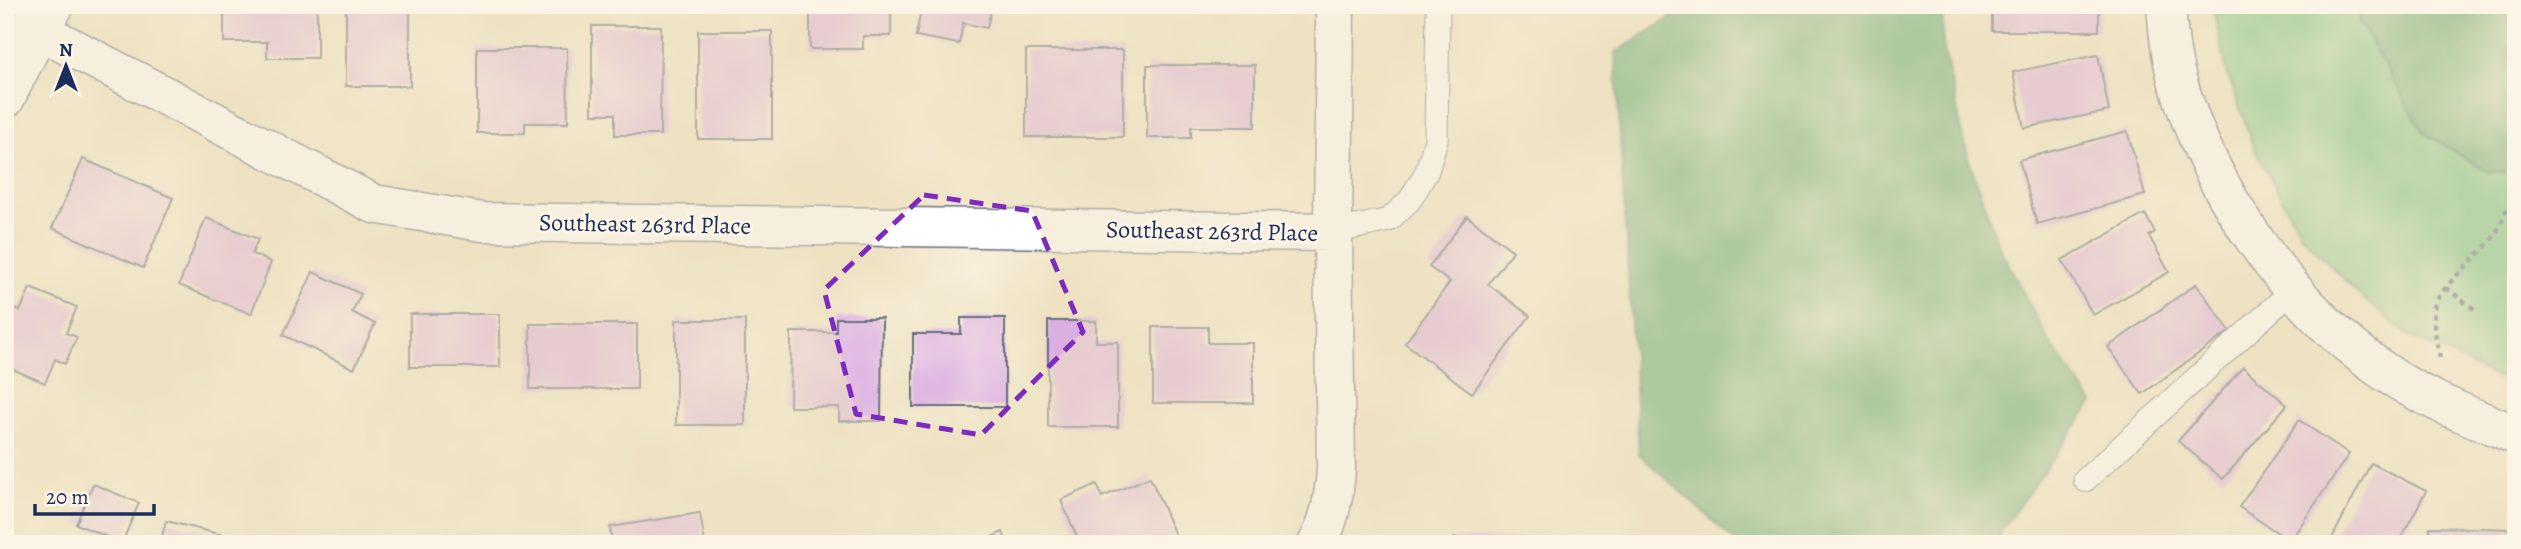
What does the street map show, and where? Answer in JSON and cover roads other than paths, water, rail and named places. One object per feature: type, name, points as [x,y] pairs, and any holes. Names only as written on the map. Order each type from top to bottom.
[{"type":"street","points":[[1317,544],[1334,498],[1336,470],[1333,232],[1335,5]]},
{"type":"street","points":[[2166,5],[2168,38],[2177,78],[2207,156],[2233,204],[2293,290],[2341,338],[2383,371],[2429,398],[2516,435]]},
{"type":"street","name":"Southeast 263rd Place","points":[[5,13],[47,18],[374,204],[482,222],[1333,232]]},
{"type":"street","points":[[5,99],[47,18]]},
{"type":"lane","points":[[1333,232],[1389,220],[1410,201],[1426,171],[1436,140],[1438,5]]},
{"type":"lane","points":[[2085,480],[2293,290]]}]
